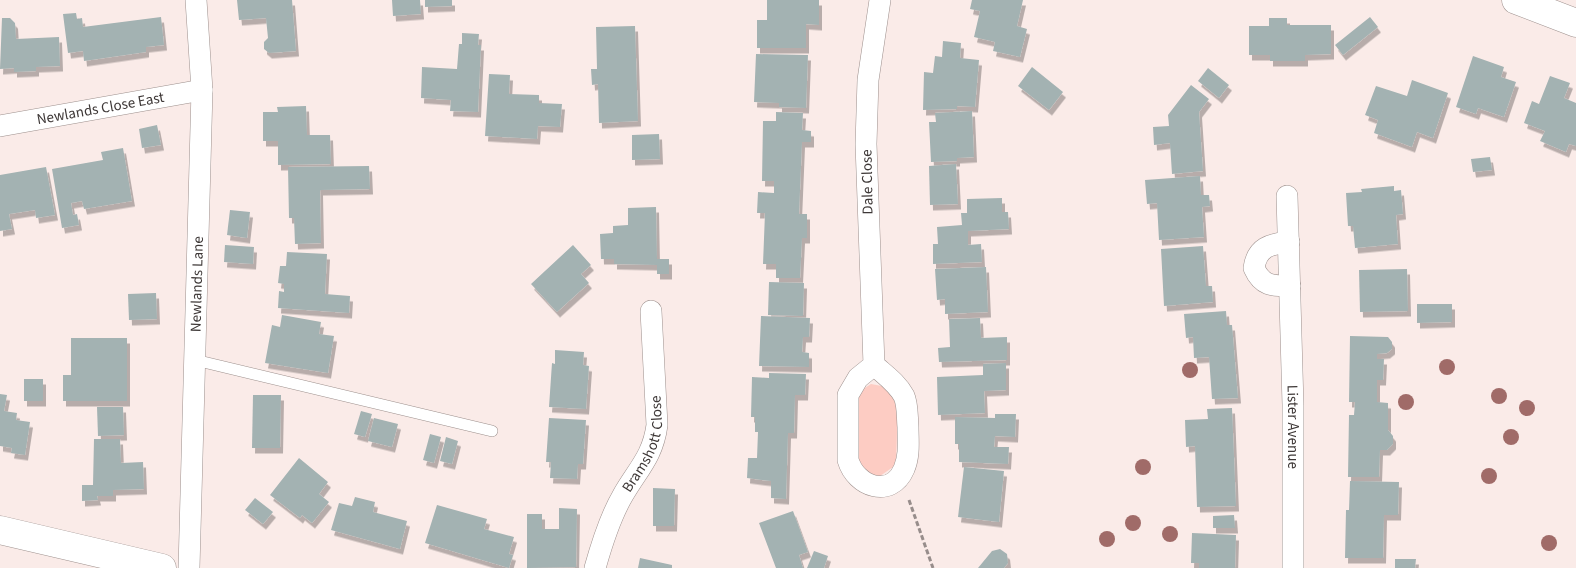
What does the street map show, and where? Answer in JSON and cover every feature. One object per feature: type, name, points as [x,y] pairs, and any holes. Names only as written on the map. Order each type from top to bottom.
[{"type":"main road","points":[[1516,0],[1576,23]]},
{"type":"main road","points":[[0,530],[162,568]]},
{"type":"street","name":"Newlands Lane","points":[[189,568],[202,90],[196,0]]},
{"type":"street","name":"Dale Close","points":[[874,365],[866,144],[868,80],[880,0]]},
{"type":"street","name":"Newlands Close East","points":[[0,126],[202,90]]},
{"type":"street","name":"Lister Avenue","points":[[1287,196],[1290,286],[1293,568]]},
{"type":"street","points":[[1289,242],[1269,244],[1260,251],[1254,268],[1258,278],[1264,283],[1270,286],[1290,286]]},
{"type":"street","name":"Bramshott Close","points":[[595,568],[603,541],[623,494],[640,472],[655,441],[657,425],[651,312]]},
{"type":"street","points":[[874,365],[897,385],[907,406],[909,451],[904,469],[894,482],[880,487],[866,485],[851,470],[848,460],[848,395],[858,378],[874,365]]},
{"type":"lane","points":[[195,360],[492,432]]},
{"type":"path","points":[[894,482],[909,498],[933,568]]},
{"type":"shaded area","points":[[871,384],[887,387],[898,400],[896,465],[880,476],[868,474],[858,461],[857,393]]},
{"type":"building","points":[[237,0],[292,0],[296,51],[269,53],[264,49],[264,42],[268,38],[266,18],[239,20]]},
{"type":"building","points":[[392,0],[420,0],[421,14],[393,16]]},
{"type":"building","points":[[425,0],[452,0],[452,6],[425,7]]},
{"type":"building","points":[[767,0],[819,0],[819,25],[806,24],[806,48],[757,48],[757,20],[767,20]]},
{"type":"building","points":[[972,0],[1023,0],[1017,26],[1027,29],[1020,57],[993,51],[995,42],[974,37],[980,11],[970,9]]},
{"type":"building","points":[[76,13],[77,19],[82,18],[83,27],[161,17],[164,45],[146,47],[146,52],[84,61],[83,51],[68,53],[63,14]]},
{"type":"building","points":[[1370,17],[1378,27],[1343,55],[1335,45]]},
{"type":"building","points":[[2,18],[10,18],[15,23],[16,39],[59,37],[60,66],[36,67],[36,71],[14,72],[14,68],[0,69]]},
{"type":"building","points":[[1269,18],[1287,18],[1287,25],[1331,25],[1331,54],[1305,55],[1305,61],[1270,61],[1270,55],[1249,55],[1249,26],[1269,26]]},
{"type":"building","points":[[635,26],[638,121],[599,123],[598,84],[592,85],[591,69],[597,69],[596,27]]},
{"type":"building","points":[[462,33],[479,34],[478,45],[481,45],[478,112],[450,111],[451,100],[421,98],[422,67],[457,69],[459,44],[462,44]]},
{"type":"building","points":[[943,41],[961,43],[960,58],[979,60],[975,107],[957,106],[957,109],[923,110],[924,72],[933,73],[935,56],[942,57]]},
{"type":"building","points":[[756,54],[808,55],[806,108],[779,107],[779,103],[754,102]]},
{"type":"building","points":[[1473,56],[1504,67],[1501,77],[1516,82],[1504,117],[1478,108],[1476,114],[1456,107]]},
{"type":"building","points":[[1032,67],[1063,92],[1049,110],[1018,86]]},
{"type":"building","points":[[1208,68],[1229,85],[1219,98],[1198,81]]},
{"type":"building","points":[[489,74],[510,75],[509,94],[539,95],[539,103],[562,104],[560,127],[538,126],[537,139],[485,136]]},
{"type":"building","points":[[1550,76],[1570,83],[1564,98],[1576,103],[1576,146],[1569,144],[1566,152],[1540,141],[1545,131],[1524,123],[1532,101],[1539,104]]},
{"type":"building","points":[[1412,80],[1448,93],[1433,138],[1417,132],[1412,147],[1374,133],[1378,120],[1365,115],[1376,86],[1407,96]]},
{"type":"building","points":[[1191,85],[1209,99],[1199,112],[1203,171],[1172,174],[1170,143],[1154,145],[1153,127],[1169,126],[1168,115]]},
{"type":"building","points":[[306,106],[307,135],[330,135],[331,164],[278,165],[278,141],[263,141],[263,112],[278,112],[277,107]]},
{"type":"building","points":[[972,111],[974,157],[957,158],[957,161],[931,162],[929,122],[936,122],[935,113]]},
{"type":"building","points":[[776,112],[803,113],[802,130],[811,131],[811,142],[802,142],[799,214],[807,214],[807,238],[802,238],[800,278],[776,278],[776,264],[763,264],[765,213],[757,213],[758,192],[774,193],[774,181],[762,181],[763,121],[776,121]]},
{"type":"building","points":[[157,125],[161,145],[142,148],[139,129]]},
{"type":"building","points":[[659,134],[660,159],[632,160],[632,135]]},
{"type":"building","points":[[123,148],[132,201],[84,209],[82,201],[71,203],[73,215],[77,214],[79,225],[62,228],[52,169],[103,160],[101,152]]},
{"type":"building","points":[[1490,157],[1492,170],[1473,172],[1471,159]]},
{"type":"building","points":[[956,164],[958,204],[930,205],[929,166]]},
{"type":"building","points":[[369,166],[370,189],[320,190],[321,243],[295,244],[294,218],[289,218],[288,167]]},
{"type":"building","points":[[46,167],[55,215],[36,218],[35,210],[9,214],[12,229],[0,231],[0,175]]},
{"type":"building","points":[[1200,176],[1201,195],[1209,195],[1210,206],[1202,207],[1204,237],[1159,240],[1157,203],[1147,204],[1145,180]]},
{"type":"building","points":[[1394,186],[1394,191],[1401,190],[1403,214],[1396,215],[1398,244],[1355,248],[1353,226],[1348,226],[1346,193],[1362,192],[1361,189]]},
{"type":"building","points":[[1002,198],[1002,212],[1008,212],[1009,229],[968,231],[968,245],[981,244],[982,262],[933,264],[933,244],[938,244],[937,227],[962,225],[961,213],[967,213],[967,199]]},
{"type":"building","points":[[656,207],[657,259],[669,259],[669,274],[657,274],[657,265],[614,264],[614,259],[601,259],[600,234],[613,233],[613,226],[628,225],[628,208]]},
{"type":"building","points":[[230,210],[250,212],[247,238],[227,235]]},
{"type":"building","points":[[225,245],[254,247],[253,264],[224,262]]},
{"type":"building","points":[[573,245],[591,265],[581,274],[589,283],[557,312],[531,284]]},
{"type":"building","points":[[1203,246],[1206,286],[1212,286],[1213,302],[1164,306],[1161,249]]},
{"type":"building","points":[[287,252],[327,254],[325,294],[350,296],[349,313],[278,308],[279,291],[284,292],[284,284],[278,283],[280,266],[286,266]]},
{"type":"building","points":[[986,267],[988,312],[945,314],[945,299],[937,300],[935,269]]},
{"type":"building","points":[[1407,269],[1408,311],[1360,312],[1359,270]]},
{"type":"building","points":[[769,282],[804,283],[803,316],[768,315]]},
{"type":"building","points":[[156,293],[157,319],[129,320],[128,294]]},
{"type":"building","points":[[1417,304],[1452,304],[1452,322],[1417,323]]},
{"type":"building","points":[[1226,311],[1227,325],[1232,325],[1238,398],[1212,399],[1209,357],[1194,358],[1193,337],[1186,338],[1184,314]]},
{"type":"building","points":[[282,315],[321,322],[319,334],[334,336],[328,373],[265,363],[272,325],[280,327]]},
{"type":"building","points":[[761,316],[810,318],[809,337],[803,337],[802,352],[809,353],[809,367],[759,366]]},
{"type":"building","points":[[980,318],[981,338],[1007,337],[1007,360],[939,362],[938,348],[950,347],[949,319]]},
{"type":"building","points":[[1350,336],[1388,337],[1392,342],[1392,349],[1387,353],[1377,354],[1377,359],[1384,359],[1383,380],[1377,380],[1377,402],[1388,403],[1388,430],[1393,436],[1393,444],[1387,450],[1380,450],[1379,477],[1348,477],[1349,415],[1354,415],[1355,402],[1349,402]]},
{"type":"building","points":[[71,338],[127,338],[127,401],[63,401],[63,375],[71,375]]},
{"type":"building","points":[[555,350],[584,352],[583,365],[589,366],[586,409],[549,407],[552,363],[555,364]]},
{"type":"building","points":[[1006,363],[1006,390],[984,391],[985,413],[938,415],[937,377],[983,375],[983,364]]},
{"type":"building","points":[[769,373],[806,374],[805,395],[795,395],[794,433],[788,433],[786,499],[771,498],[771,481],[747,478],[748,458],[757,458],[758,432],[755,432],[755,417],[751,417],[752,377],[769,378]]},
{"type":"building","points":[[24,379],[43,379],[43,401],[24,401]]},
{"type":"building","points":[[0,394],[7,395],[4,411],[17,413],[16,420],[30,422],[25,455],[11,453],[12,448],[0,446]]},
{"type":"building","points":[[253,395],[281,395],[280,448],[252,448]]},
{"type":"building","points":[[97,407],[123,407],[124,435],[98,436]]},
{"type":"building","points":[[1232,408],[1236,506],[1197,507],[1195,446],[1186,447],[1185,420],[1208,419],[1207,409]]},
{"type":"building","points":[[361,411],[372,414],[365,437],[354,434]]},
{"type":"building","points":[[995,414],[1016,414],[1015,437],[995,436],[994,447],[1009,447],[1008,464],[959,462],[959,444],[955,444],[955,417],[995,418]]},
{"type":"building","points":[[374,418],[398,424],[392,447],[368,441]]},
{"type":"building","points":[[549,418],[586,420],[583,464],[578,464],[577,479],[550,478],[551,462],[546,462]]},
{"type":"building","points":[[430,434],[441,437],[434,463],[423,460]]},
{"type":"building","points":[[446,437],[458,441],[452,464],[440,461]]},
{"type":"building","points":[[94,439],[120,439],[121,463],[143,462],[144,489],[113,490],[113,496],[97,496],[98,500],[82,501],[82,485],[93,485]]},
{"type":"building","points":[[299,458],[328,482],[319,494],[329,502],[312,523],[302,515],[300,518],[270,495]]},
{"type":"building","points":[[964,467],[1004,471],[999,522],[958,517]]},
{"type":"building","points":[[1350,481],[1399,482],[1398,515],[1384,515],[1383,558],[1345,558],[1346,510],[1349,510]]},
{"type":"building","points":[[653,488],[675,489],[674,526],[653,526]]},
{"type":"building","points":[[355,497],[375,502],[373,512],[407,521],[400,549],[331,530],[339,503],[352,506]]},
{"type":"building","points":[[255,498],[273,512],[263,524],[245,510]]},
{"type":"building","points":[[437,505],[487,519],[484,529],[514,537],[509,554],[513,555],[509,568],[425,543]]},
{"type":"building","points":[[559,508],[577,509],[576,567],[527,568],[527,514],[542,514],[542,529],[559,529]]},
{"type":"building","points":[[793,511],[808,552],[799,555],[803,568],[776,568],[759,523]]},
{"type":"building","points":[[1234,515],[1235,528],[1213,528],[1213,516]]},
{"type":"building","points":[[1192,533],[1236,535],[1235,568],[1199,568],[1199,563],[1191,563]]},
{"type":"building","points":[[1000,549],[1007,554],[1008,563],[1004,568],[978,568],[992,551]]},
{"type":"building","points":[[814,551],[828,556],[824,568],[807,568]]},
{"type":"building","points":[[640,558],[672,565],[672,568],[638,568]]},
{"type":"building","points":[[1395,559],[1416,559],[1415,568],[1395,568]]}]
